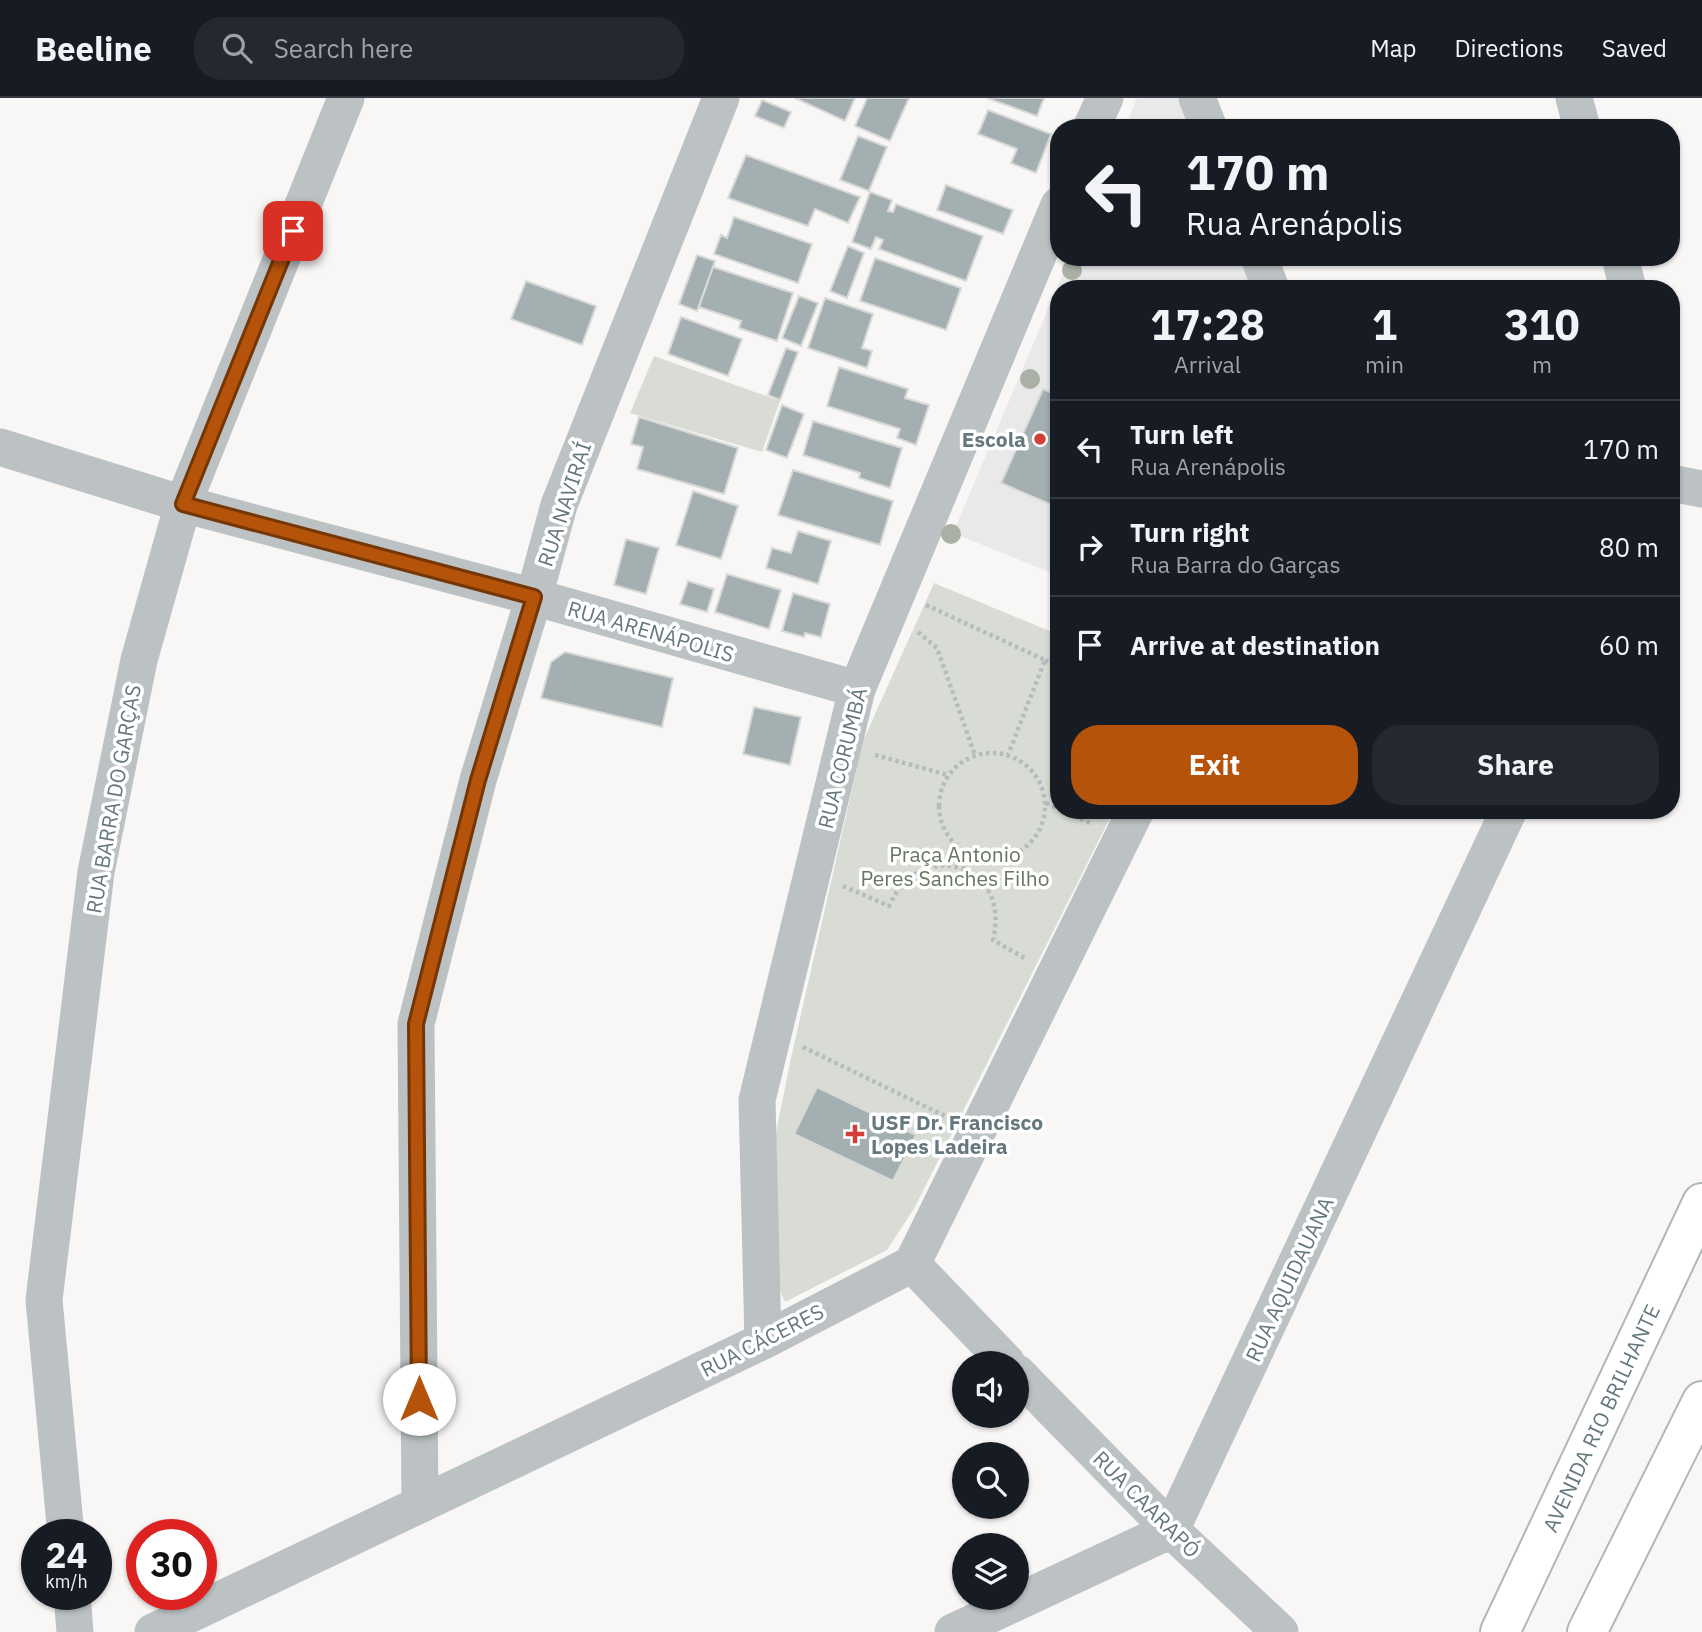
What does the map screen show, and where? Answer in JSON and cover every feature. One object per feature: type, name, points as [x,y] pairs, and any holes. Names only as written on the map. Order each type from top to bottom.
[{"type":"main road","name":"AVENIDA RIO BRILHANTE","points":[[1500,1632],[1702,1203]]},
{"type":"main road","points":[[1587,1632],[1702,1401]]},
{"type":"street","name":"RUA BARRA DO GARÇAS","points":[[65,1519],[44,1300],[96,872],[139,660],[183,504],[346,98]]},
{"type":"street","name":"RUA NAVIRAÍ","points":[[420,1506],[416,1024],[478,780],[559,505],[721,98]]},
{"type":"street","points":[[1095,119],[1105,98]]},
{"type":"street","points":[[1197,98],[1205,119]]},
{"type":"street","points":[[1574,98],[1580,119]]},
{"type":"street","name":"RUA CORUMBÁ","points":[[763,1341],[757,1100],[857,689],[1050,227]]},
{"type":"street","name":"RUA ARENÁPOLIS","points":[[0,447],[183,504],[534,597],[857,689]]},
{"type":"street","points":[[1680,485],[1702,489]]},
{"type":"street","points":[[995,1351],[912,1264],[1132,819]]},
{"type":"street","name":"RUA AQUIDAUANA","points":[[1171,1530],[1505,819]]},
{"type":"street","name":"RUA CÁCERES","points":[[153,1632],[763,1341],[912,1264]]},
{"type":"street","name":"RUA CAARAPÓ","points":[[1029,1385],[1171,1530],[1279,1632]]},
{"type":"street","points":[[953,1632],[1171,1530]]},
{"type":"street","points":[[73,1610],[75,1632]]},
{"type":"path","points":[[894,601],[1050,663]]},
{"type":"path","points":[[894,601],[937,648],[975,755]]},
{"type":"path","points":[[1008,755],[1045,660]]},
{"type":"path","points":[[844,747],[948,775]]},
{"type":"path","points":[[1001,753],[1008,755],[1032,770],[1042,785],[1046,803],[1043,821],[1035,837],[1022,850],[1006,857],[987,859],[971,855],[956,846],[945,832],[939,816],[938,799],[948,775],[967,758],[1001,753]]},
{"type":"path","points":[[1046,803],[1050,805]]},
{"type":"path","points":[[963,869],[971,855]]},
{"type":"path","points":[[813,873],[889,906],[908,876],[924,868],[942,865],[963,869],[988,889],[995,905],[997,922],[993,940]]},
{"type":"path","points":[[774,1033],[978,1131]]},
{"type":"shaded area","points":[[1137,98],[1193,98],[1200,119],[1129,119]]},
{"type":"shaded area","points":[[1066,266],[1248,266],[1252,280],[1060,280]]},
{"type":"shaded area","points":[[1050,304],[1050,572],[953,533]]},
{"type":"green space","points":[[654,356],[780,401],[762,452],[630,413]]},
{"type":"green space","name":"Praça Antonio Peres Sanches Filho","points":[[934,583],[1050,631],[1050,819],[1109,819],[915,1207],[887,1250],[785,1302],[774,1276],[774,1142],[863,741]]},
{"type":"building","points":[[795,98],[855,98],[845,121]]},
{"type":"building","points":[[867,98],[909,98],[890,141],[855,126]]},
{"type":"building","points":[[987,98],[1044,98],[1037,116]]},
{"type":"building","points":[[762,100],[791,112],[784,128],[755,116]]},
{"type":"building","points":[[988,110],[1050,134],[1050,137],[1036,173],[1011,163],[1017,149],[978,134]]},
{"type":"building","points":[[858,136],[887,147],[869,191],[840,180]]},
{"type":"building","points":[[746,155],[860,197],[848,223],[815,209],[808,226],[728,198]]},
{"type":"building","points":[[946,185],[1013,210],[1003,234],[937,210]]},
{"type":"building","points":[[870,192],[892,200],[888,211],[893,212],[896,204],[983,236],[966,281],[879,249],[883,240],[876,237],[871,249],[852,242]]},
{"type":"building","points":[[734,217],[812,244],[798,283],[714,254],[721,235],[727,238]]},
{"type":"building","points":[[848,246],[864,253],[847,298],[830,291]]},
{"type":"building","points":[[697,255],[715,261],[697,311],[679,304]]},
{"type":"building","points":[[875,258],[961,288],[946,330],[860,301]]},
{"type":"building","points":[[713,267],[793,293],[777,341],[739,328],[741,321],[699,307]]},
{"type":"building","points":[[526,281],[596,306],[582,345],[511,319]]},
{"type":"building","points":[[799,296],[818,303],[801,346],[782,338]]},
{"type":"building","points":[[825,298],[873,314],[862,348],[872,351],[867,368],[808,348]]},
{"type":"building","points":[[681,317],[742,339],[728,376],[668,354]]},
{"type":"building","points":[[786,348],[798,352],[780,400],[768,395]]},
{"type":"building","points":[[839,367],[908,389],[905,398],[929,405],[916,445],[897,438],[900,429],[827,406]]},
{"type":"building","name":"Escola","points":[[1043,389],[1050,392],[1050,504],[1001,483]]},
{"type":"building","points":[[782,405],[804,414],[787,458],[766,450]]},
{"type":"building","points":[[639,417],[738,448],[724,494],[637,469],[643,447],[631,444]]},
{"type":"building","points":[[813,421],[902,448],[890,488],[859,478],[860,473],[803,455]]},
{"type":"building","points":[[793,470],[893,501],[880,545],[778,515]]},
{"type":"building","points":[[693,491],[738,506],[721,559],[676,545]]},
{"type":"building","points":[[798,531],[831,541],[818,584],[766,568],[772,548],[791,553]]},
{"type":"building","points":[[626,539],[659,548],[646,594],[614,585]]},
{"type":"building","points":[[727,574],[781,590],[769,629],[715,612]]},
{"type":"building","points":[[688,581],[714,589],[707,612],[680,604]]},
{"type":"building","points":[[793,593],[830,604],[821,637],[805,633],[804,637],[782,631]]},
{"type":"building","points":[[565,652],[673,678],[662,727],[541,698],[551,662]]},
{"type":"building","points":[[754,707],[801,717],[790,765],[743,754]]},
{"type":"building","name":"USF Dr. Francisco Lopes Ladeira","points":[[817,1087],[916,1135],[893,1181],[794,1134]]},
{"type":"place","name":"Escola","points":[[1040,439]]},
{"type":"place","name":"USF Dr. Francisco Lopes Ladeira","points":[[855,1134]]},
{"type":"route","points":[[293,231],[183,504],[534,597],[478,780],[416,1024],[419,1399]]}]
